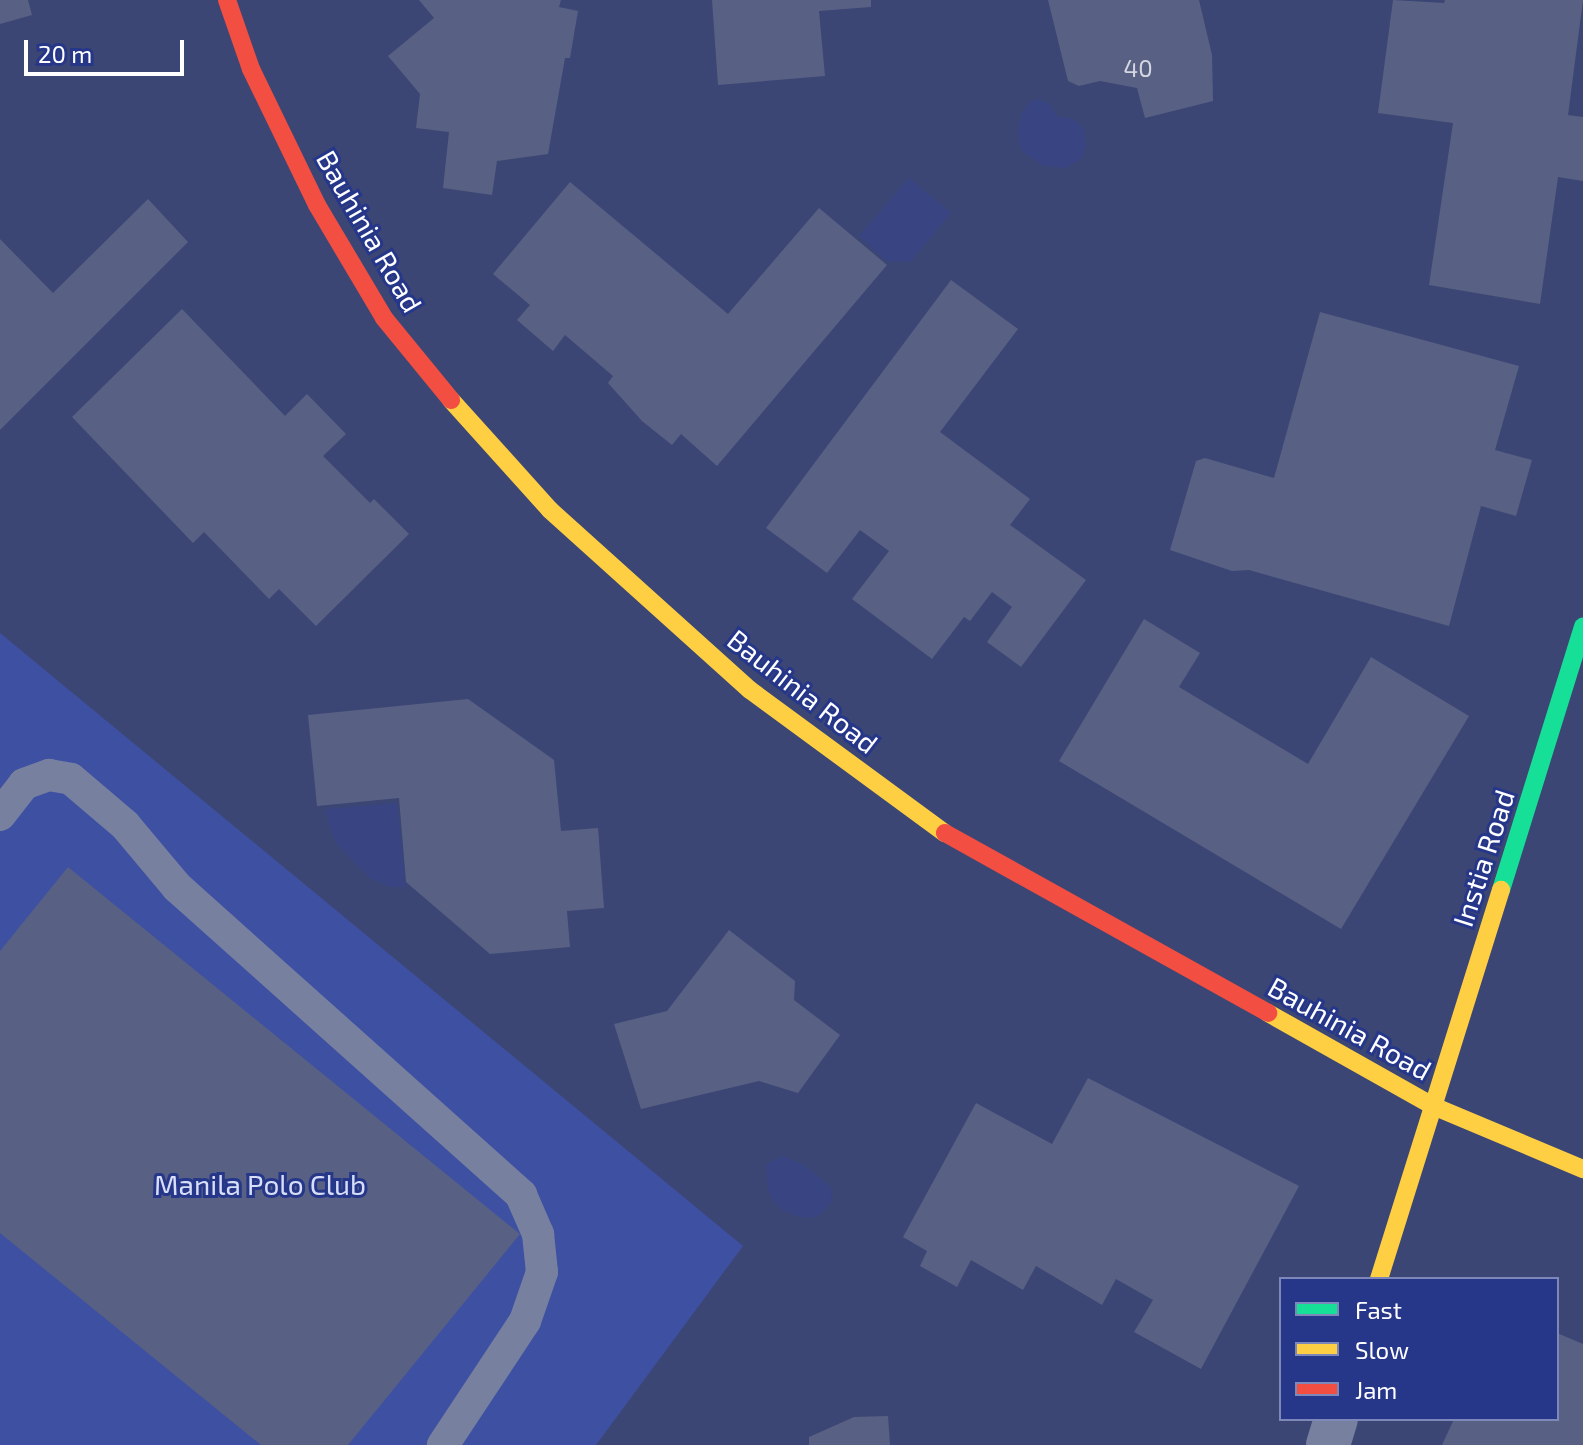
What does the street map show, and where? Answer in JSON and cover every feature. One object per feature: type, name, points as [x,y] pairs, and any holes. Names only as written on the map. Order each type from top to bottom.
[{"type":"street","name":"Bauhinia Road","points":[[227,0],[251,69],[317,205],[384,318],[459,410],[550,510],[750,690],[936,828],[1433,1106],[1583,1169]]},
{"type":"street","name":"Instia Road","points":[[1380,1277],[1547,750],[1583,626]]},
{"type":"street","points":[[1328,1445],[1335,1421]]},
{"type":"lane","points":[[0,815],[24,784],[49,775],[71,779],[125,825],[177,887],[521,1195],[538,1234],[542,1272],[525,1321],[443,1445]]},
{"type":"green space","name":"Manila Polo Club","points":[[0,633],[743,1246],[596,1445],[0,1445]]},
{"type":"shaded area","points":[[1038,99],[1050,104],[1057,116],[1073,119],[1084,129],[1086,145],[1082,158],[1066,168],[1044,166],[1022,151],[1018,134],[1021,114],[1030,102]]},
{"type":"shaded area","points":[[909,178],[951,213],[910,262],[886,261],[859,236]]},
{"type":"shaded area","points":[[397,803],[406,887],[390,887],[369,878],[336,843],[326,809]]},
{"type":"shaded area","points":[[783,1156],[804,1165],[831,1187],[832,1201],[822,1213],[813,1218],[799,1217],[781,1209],[773,1200],[768,1190],[766,1164]]},
{"type":"building","points":[[0,0],[28,0],[32,15],[0,24]]},
{"type":"building","points":[[419,0],[561,0],[559,7],[578,11],[570,58],[565,58],[548,154],[497,161],[492,195],[443,188],[449,132],[416,128],[420,94],[388,56],[434,18]]},
{"type":"building","points":[[712,0],[871,0],[871,7],[819,11],[825,76],[718,85]]},
{"type":"building","points":[[1048,0],[1199,0],[1212,55],[1213,101],[1145,118],[1137,88],[1100,81],[1079,86],[1068,81]]},
{"type":"building","points":[[1393,0],[1444,3],[1445,0],[1583,0],[1568,115],[1583,117],[1583,181],[1558,177],[1540,304],[1429,285],[1453,123],[1378,113]]},
{"type":"building","points":[[570,182],[728,314],[819,208],[887,265],[717,466],[681,434],[672,445],[642,421],[608,383],[613,376],[565,335],[553,351],[517,320],[530,305],[493,274]]},
{"type":"building","points":[[148,199],[188,242],[0,430],[0,239],[53,293]]},
{"type":"building","points":[[951,280],[1018,329],[940,432],[1030,499],[1010,525],[1086,580],[1021,667],[987,642],[1012,607],[992,592],[970,621],[964,617],[932,659],[852,599],[889,551],[860,530],[827,573],[766,528]]},
{"type":"building","points":[[182,309],[285,416],[307,394],[346,434],[323,456],[370,503],[374,499],[409,534],[316,626],[279,589],[269,599],[204,532],[193,543],[72,417]]},
{"type":"building","points":[[1320,312],[1519,366],[1495,450],[1532,460],[1516,516],[1481,506],[1449,626],[1249,570],[1232,571],[1170,550],[1196,461],[1205,458],[1274,478]]},
{"type":"building","points":[[1144,619],[1200,653],[1179,687],[1308,764],[1371,657],[1469,716],[1341,929],[1059,761]]},
{"type":"building","points":[[468,699],[554,760],[561,831],[598,828],[604,908],[567,911],[570,947],[490,954],[406,882],[399,798],[317,806],[308,715]]},
{"type":"building","points":[[68,867],[520,1234],[348,1445],[261,1445],[0,1233],[0,951]]},
{"type":"building","points":[[729,930],[795,981],[794,1000],[840,1035],[798,1093],[759,1081],[641,1109],[614,1024],[667,1011]]},
{"type":"building","points":[[1088,1078],[1299,1186],[1201,1369],[1134,1332],[1153,1300],[1116,1279],[1102,1305],[1036,1266],[1023,1290],[971,1260],[957,1287],[920,1266],[927,1251],[903,1237],[976,1103],[1052,1144]]},
{"type":"building","points":[[1559,1334],[1583,1344],[1583,1445],[1442,1445],[1453,1421],[1559,1421]]},
{"type":"building","points":[[888,1416],[890,1445],[809,1445],[809,1437],[854,1417]]},
{"type":"traffic: fast","points":[[1501,890],[1583,626]]},
{"type":"traffic: slow","points":[[451,400],[550,510],[750,690],[945,833]]},
{"type":"traffic: slow","points":[[1380,1277],[1501,890]]},
{"type":"traffic: slow","points":[[1268,1013],[1433,1106],[1583,1169]]},
{"type":"traffic: jam","points":[[227,0],[251,69],[317,205],[384,318],[451,400]]},
{"type":"traffic: jam","points":[[945,833],[1268,1013]]}]
